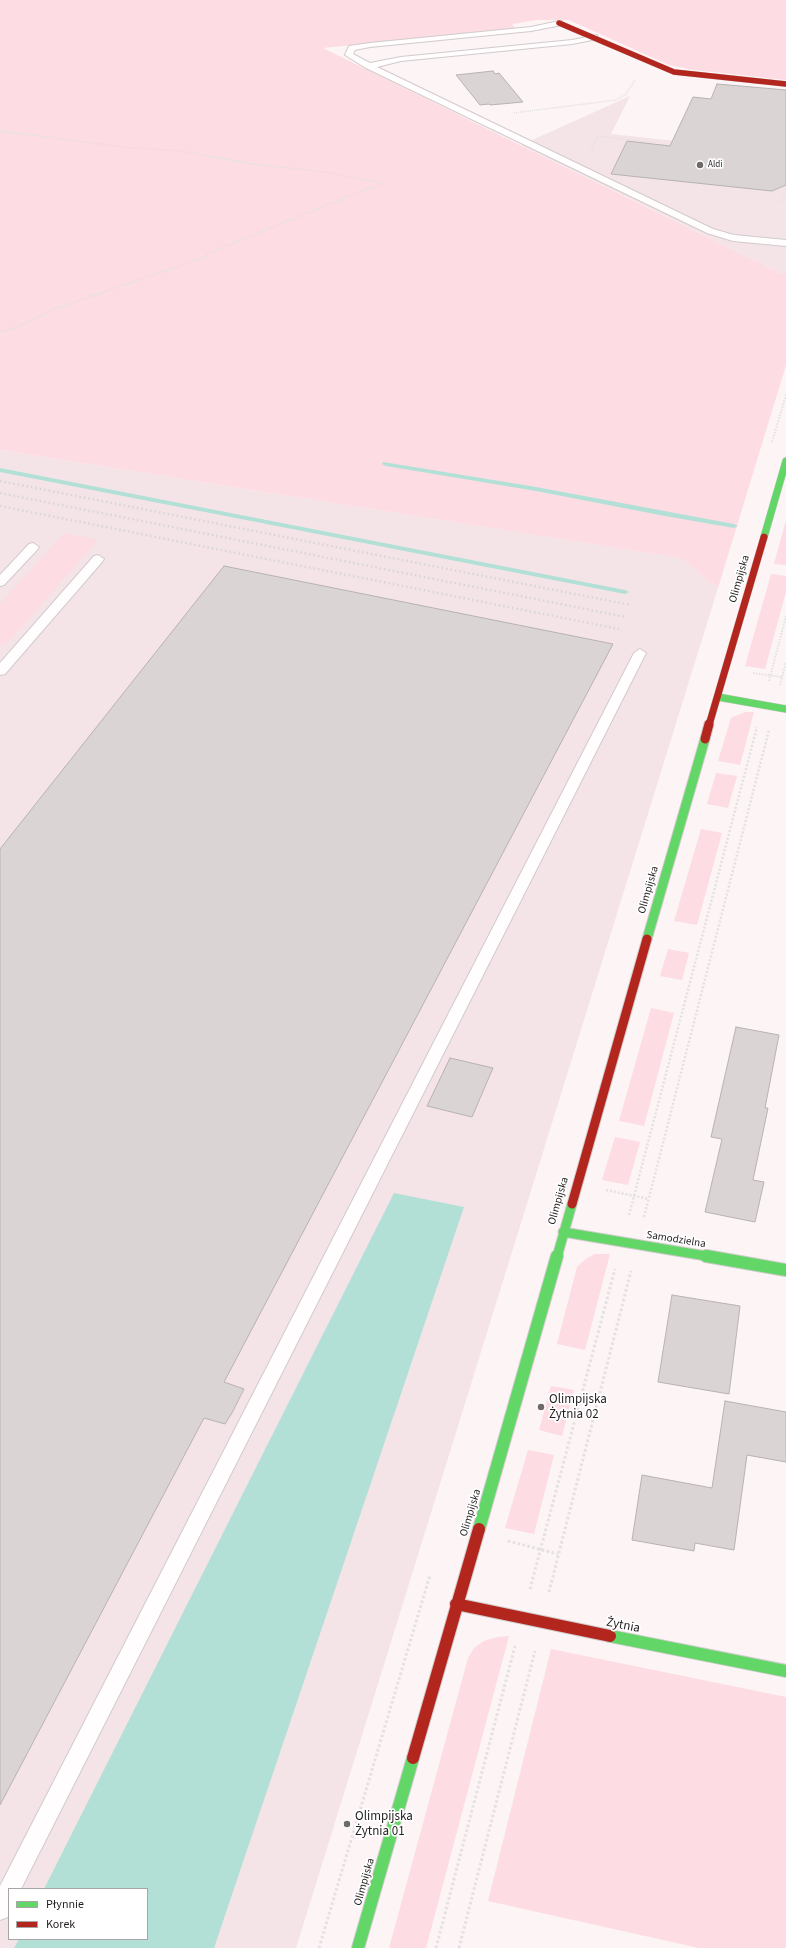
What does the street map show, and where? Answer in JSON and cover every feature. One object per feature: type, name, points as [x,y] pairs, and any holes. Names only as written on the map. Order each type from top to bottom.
[{"type":"street","points":[[559,23],[674,72],[786,84]]},
{"type":"street","name":"Olimpijska","points":[[358,1948],[786,461]]},
{"type":"street","points":[[718,697],[786,709]]},
{"type":"street","name":"Samodzielna","points":[[563,1232],[637,1246],[786,1270]]},
{"type":"street","name":"Żytnia","points":[[456,1604],[542,1624],[786,1671]]},
{"type":"lane","points":[[559,23],[531,29],[370,45],[352,48],[348,54],[369,66],[720,235],[786,243]]},
{"type":"lane","points":[[369,66],[401,59],[572,42],[594,37]]},
{"type":"lane","points":[[0,582],[33,547]]},
{"type":"lane","points":[[0,671],[98,560]]},
{"type":"lane","points":[[11,1888],[640,653]]},
{"type":"lane","points":[[0,1909],[8,1894]]},
{"type":"path","points":[[513,113],[616,100],[626,94],[636,77]]},
{"type":"path","points":[[0,131],[124,147],[182,151],[246,163],[326,172],[382,183],[223,247],[197,260],[57,308],[12,329],[0,332]]},
{"type":"path","points":[[581,169],[598,136],[657,142]]},
{"type":"path","points":[[782,203],[784,196],[786,196]]},
{"type":"path","points":[[436,1948],[786,616]]},
{"type":"path","points":[[459,1948],[786,662]]},
{"type":"shaded area","points":[[0,0],[786,0],[786,80],[694,70],[669,65],[569,20],[536,20],[512,24],[515,28],[323,48],[782,274],[786,274],[786,365],[718,588],[681,558],[0,450]]},
{"type":"shaded area","points":[[630,96],[611,134],[786,153],[786,274],[782,274],[521,145]]},
{"type":"shaded area","points":[[0,450],[682,558],[718,588],[296,1948],[0,1948]]},
{"type":"shaded area","points":[[786,520],[786,565],[774,564]]},
{"type":"shaded area","points":[[64,533],[98,540],[8,642],[0,646],[0,604]]},
{"type":"shaded area","points":[[771,574],[786,576],[786,592],[765,669],[745,666]]},
{"type":"shaded area","points":[[745,712],[754,712],[740,765],[718,761],[731,718]]},
{"type":"shaded area","points":[[716,773],[737,776],[728,808],[707,804]]},
{"type":"shaded area","points":[[701,829],[722,833],[697,925],[674,921]]},
{"type":"shaded area","points":[[668,949],[689,953],[682,980],[660,976]]},
{"type":"shaded area","points":[[651,1008],[674,1013],[644,1126],[619,1121]]},
{"type":"shaded area","points":[[615,1137],[640,1142],[628,1185],[602,1180]]},
{"type":"shaded area","points":[[394,1193],[464,1207],[214,1948],[14,1948],[18,1940],[148,1940],[148,1888],[45,1888]]},
{"type":"shaded area","points":[[595,1254],[610,1254],[585,1350],[557,1344],[577,1267],[587,1258]]},
{"type":"shaded area","points":[[551,1386],[574,1390],[562,1436],[539,1430]]},
{"type":"shaded area","points":[[528,1450],[554,1455],[534,1534],[505,1528]]},
{"type":"shaded area","points":[[509,1636],[426,1948],[389,1948],[468,1658],[474,1648],[484,1641],[497,1637]]},
{"type":"shaded area","points":[[551,1649],[786,1697],[786,1948],[699,1948],[488,1901]]},
{"type":"building","points":[[493,71],[495,74],[499,73],[523,102],[480,105],[456,75]]},
{"type":"building","points":[[717,84],[786,90],[786,185],[772,191],[611,174],[627,141],[670,146],[693,97],[711,99]]},
{"type":"building","points":[[224,566],[613,644],[224,1382],[244,1389],[232,1413],[225,1424],[204,1418],[0,1805],[0,849]]},
{"type":"building","points":[[736,1027],[779,1035],[765,1108],[768,1108],[753,1180],[764,1182],[755,1222],[705,1212],[722,1139],[711,1137]]},
{"type":"building","points":[[450,1058],[493,1068],[472,1117],[427,1106]]},
{"type":"building","points":[[672,1295],[740,1306],[729,1394],[658,1382]]},
{"type":"building","points":[[725,1401],[786,1412],[786,1462],[747,1455],[734,1550],[695,1543],[694,1551],[632,1540],[642,1475],[712,1488]]},
{"type":"waterway","points":[[386,464],[536,489],[734,526]]},
{"type":"waterway","points":[[0,470],[625,592]]},
{"type":"railway","points":[[0,481],[631,605]]},
{"type":"railway","points":[[0,493],[626,617]]},
{"type":"railway","points":[[0,506],[619,629]]},
{"type":"traffic: fast","points":[[764,537],[786,461]]},
{"type":"traffic: fast","points":[[718,697],[786,709]]},
{"type":"traffic: fast","points":[[647,939],[705,739]]},
{"type":"traffic: fast","points":[[479,1529],[572,1204]]},
{"type":"traffic: fast","points":[[563,1232],[786,1270]]},
{"type":"traffic: fast","points":[[610,1636],[786,1671]]},
{"type":"traffic: fast","points":[[358,1948],[413,1758]]},
{"type":"traffic: jam","points":[[559,23],[674,72],[786,84]]},
{"type":"traffic: jam","points":[[705,739],[764,537]]},
{"type":"traffic: jam","points":[[572,1204],[647,939]]},
{"type":"traffic: jam","points":[[413,1758],[479,1529]]},
{"type":"traffic: jam","points":[[456,1604],[610,1636]]},
{"type":"place","name":"Aldi","points":[[700,165]]},
{"type":"place","name":"Olimpijska Żytnia 02","points":[[541,1407]]},
{"type":"place","name":"Olimpijska Żytnia 01","points":[[347,1824]]}]
